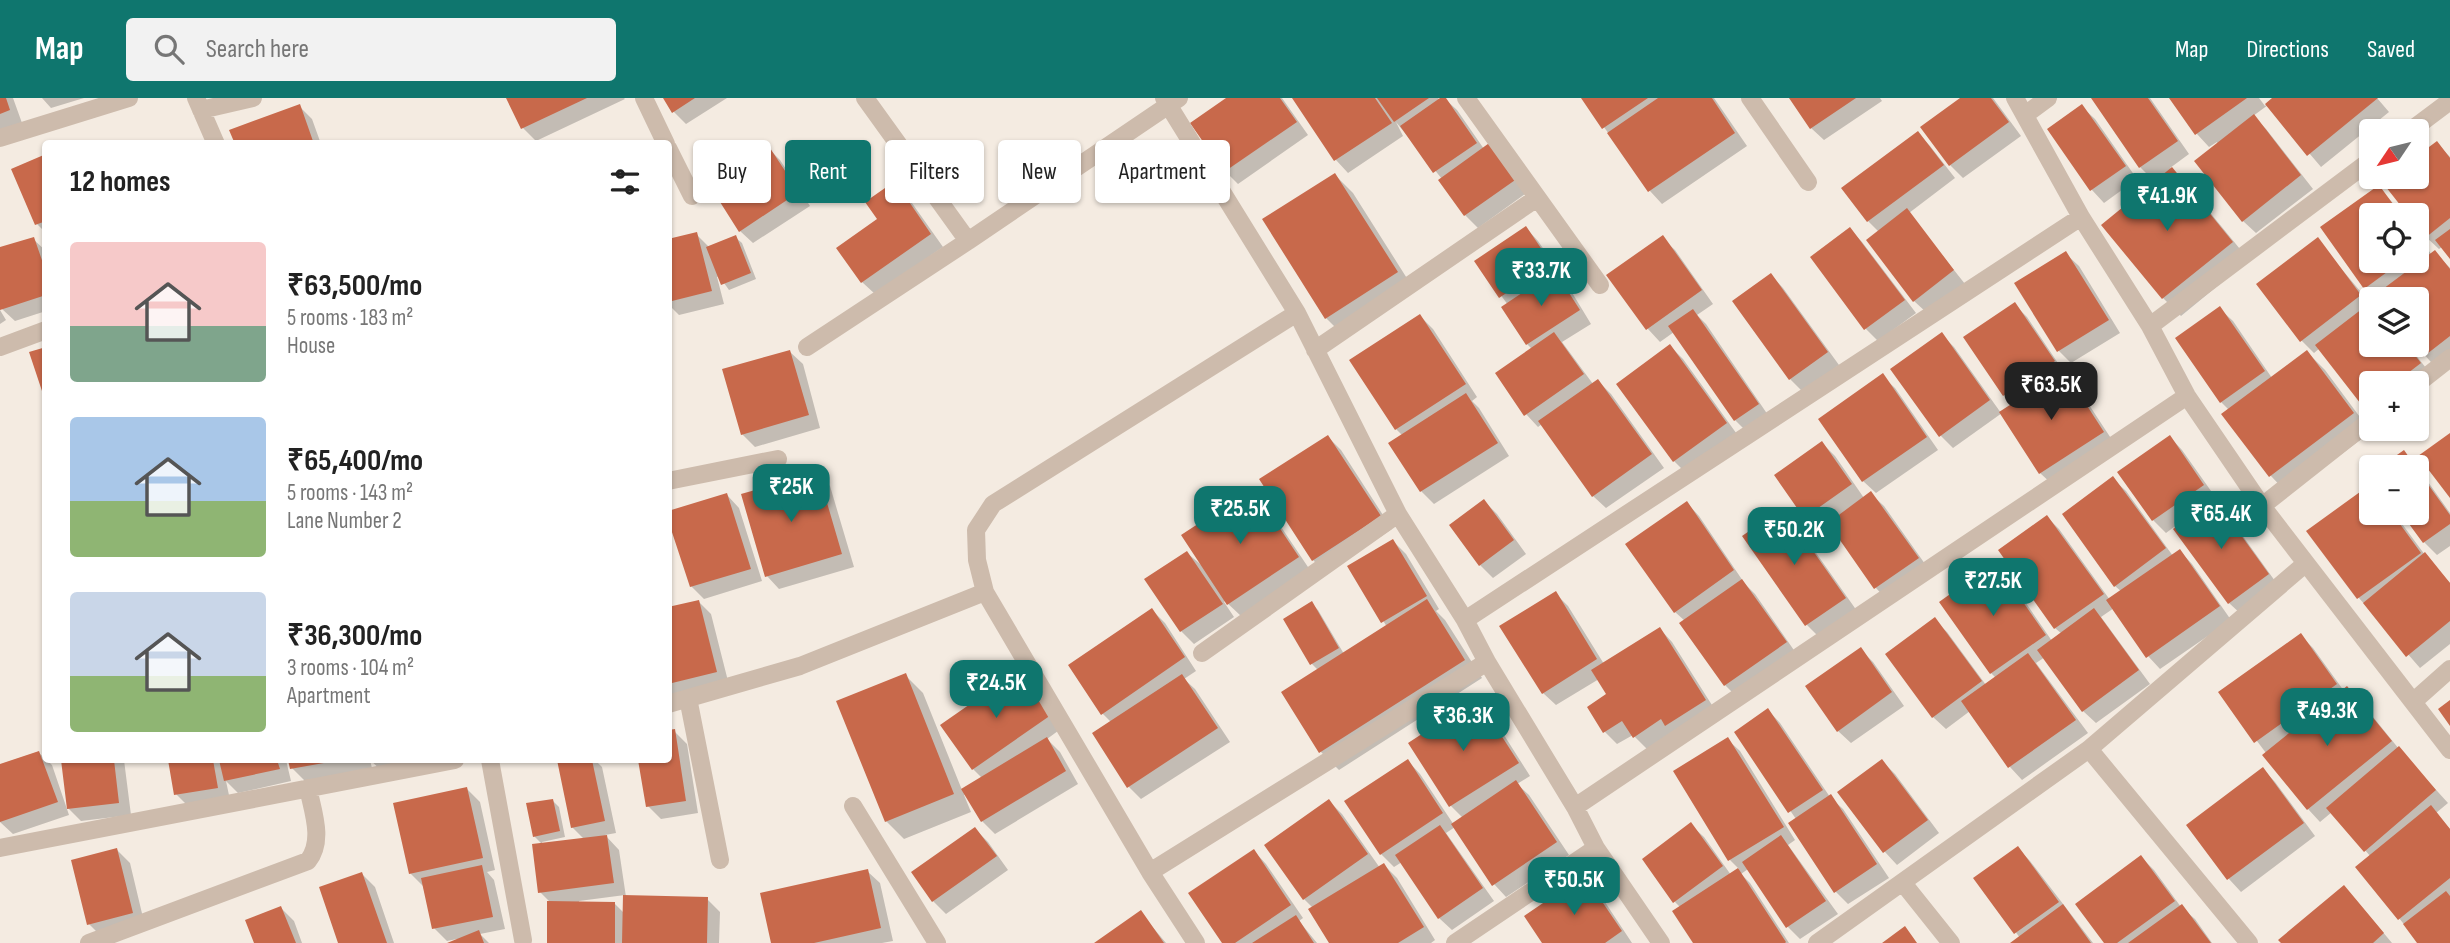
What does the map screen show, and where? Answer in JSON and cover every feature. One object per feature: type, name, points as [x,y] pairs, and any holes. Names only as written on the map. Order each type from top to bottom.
[{"type":"street","points":[[0,138],[129,98]]},
{"type":"street","points":[[214,140],[199,104],[253,98]]},
{"type":"street","points":[[644,98],[664,140]]},
{"type":"street","points":[[865,98],[968,241]]},
{"type":"street","points":[[1750,98],[1808,181]]},
{"type":"street","points":[[2015,98],[2081,217],[2150,326],[2188,396],[2262,506],[2450,750]]},
{"type":"street","points":[[2025,115],[2048,98]]},
{"type":"street","points":[[807,347],[968,241],[1171,100],[1297,313],[1398,514],[1465,620],[1487,662],[1575,807],[1596,848],[1661,943]]},
{"type":"street","points":[[1472,100],[1600,285]]},
{"type":"street","points":[[2427,119],[2450,102]]},
{"type":"street","points":[[672,156],[692,196]]},
{"type":"street","points":[[2150,326],[2359,169]]},
{"type":"street","points":[[1315,351],[1538,198]]},
{"type":"street","points":[[1465,620],[2081,217]]},
{"type":"street","points":[[1196,943],[1150,872],[985,592],[976,560],[976,530],[993,504],[1297,313]]},
{"type":"street","points":[[0,347],[42,331]]},
{"type":"street","points":[[2429,375],[2450,358]]},
{"type":"street","points":[[1575,807],[2188,396]]},
{"type":"street","points":[[2262,506],[2359,429]]},
{"type":"street","points":[[672,480],[778,459]]},
{"type":"street","points":[[1202,653],[1398,514]]},
{"type":"street","points":[[1817,943],[2089,749],[2305,564]]},
{"type":"street","points":[[672,703],[800,666],[985,592]]},
{"type":"street","points":[[1150,872],[1487,662]]},
{"type":"street","points":[[2414,701],[2450,669]]},
{"type":"street","points":[[688,698],[720,860]]},
{"type":"street","points":[[2089,749],[2249,943]]},
{"type":"street","points":[[0,848],[439,763]]},
{"type":"street","points":[[491,763],[523,940]]},
{"type":"street","points":[[89,943],[307,862],[313,854],[317,834],[308,788]]},
{"type":"street","points":[[853,806],[937,943]]},
{"type":"street","points":[[1455,943],[1596,848]]},
{"type":"street","points":[[1903,884],[1951,943]]},
{"type":"building","points":[[0,98],[6,98],[10,110],[0,114]]},
{"type":"building","points":[[506,98],[587,98],[521,129]]},
{"type":"building","points":[[663,98],[695,98],[672,113]]},
{"type":"building","points":[[1226,98],[1280,98],[1297,122],[1230,168],[1230,140],[1202,140],[1190,123]]},
{"type":"building","points":[[1292,98],[1375,98],[1392,123],[1334,161]]},
{"type":"building","points":[[1377,98],[1429,98],[1394,122]]},
{"type":"building","points":[[1440,98],[1446,98],[1477,143],[1433,173],[1400,126]]},
{"type":"building","points":[[1581,98],[1648,98],[1602,129]]},
{"type":"building","points":[[1658,98],[1712,98],[1735,133],[1648,192],[1607,133]]},
{"type":"building","points":[[1789,98],[1856,98],[1810,129]]},
{"type":"building","points":[[1960,98],[1991,98],[2009,122],[1949,166],[1920,127]]},
{"type":"building","points":[[2091,98],[2148,98],[2178,141],[2139,168]]},
{"type":"building","points":[[2169,98],[2247,98],[2195,135]]},
{"type":"building","points":[[2272,98],[2378,98],[2307,156],[2265,104]]},
{"type":"building","points":[[300,104],[313,140],[233,140],[229,130]]},
{"type":"building","points":[[2082,104],[2126,166],[2090,191],[2047,129]]},
{"type":"building","points":[[2254,114],[2301,175],[2242,222],[2194,161]]},
{"type":"building","points":[[1918,131],[1944,165],[1867,222],[1841,188]]},
{"type":"building","points":[[1492,141],[1518,178],[1464,216],[1438,180]]},
{"type":"building","points":[[2437,141],[2450,158],[2450,218],[2429,235],[2429,203],[2399,203],[2388,189],[2429,189],[2429,147]]},
{"type":"building","points":[[771,150],[785,171],[785,201],[739,232],[721,203],[771,203]]},
{"type":"building","points":[[42,156],[42,222],[35,225],[11,169]]},
{"type":"building","points":[[2172,167],[2233,242],[2162,299],[2101,225]]},
{"type":"building","points":[[1335,173],[1398,272],[1325,319],[1262,219]]},
{"type":"building","points":[[885,188],[885,203],[910,203],[931,234],[861,283],[836,248],[877,219],[866,203],[871,203],[871,198]]},
{"type":"building","points":[[2373,189],[2382,189],[2392,203],[2359,203],[2359,273],[2386,273],[2367,287],[2363,287],[2320,227]]},
{"type":"building","points":[[1907,208],[1954,270],[1913,302],[1866,240]]},
{"type":"building","points":[[1526,226],[1551,263],[1499,298],[1474,261]]},
{"type":"building","points":[[1850,227],[1905,300],[1864,330],[1810,257]]},
{"type":"building","points":[[2450,229],[2450,259],[2435,240]]},
{"type":"building","points":[[697,232],[712,291],[672,301],[672,238]]},
{"type":"building","points":[[736,235],[751,273],[721,285],[706,247]]},
{"type":"building","points":[[1663,235],[1702,290],[1646,330],[1606,275]]},
{"type":"building","points":[[34,237],[42,260],[42,296],[0,310],[0,247]]},
{"type":"building","points":[[2318,237],[2359,292],[2359,297],[2300,342],[2256,284]]},
{"type":"building","points":[[2435,250],[2450,269],[2450,336],[2429,352],[2429,287],[2386,287],[2404,273],[2429,273],[2429,254]]},
{"type":"building","points":[[2066,251],[2109,320],[2057,352],[2014,283]]},
{"type":"building","points":[[1555,271],[1580,310],[1526,345],[1501,307]]},
{"type":"building","points":[[1771,273],[1828,352],[1789,380],[1732,301]]},
{"type":"building","points":[[2015,302],[2055,361],[2003,396],[1963,337]]},
{"type":"building","points":[[2220,306],[2265,371],[2220,403],[2175,338]]},
{"type":"building","points":[[1693,309],[1759,404],[1734,421],[1668,326]]},
{"type":"building","points":[[2359,311],[2359,357],[2416,357],[2421,363],[2411,371],[2359,371],[2359,402],[2315,345]]},
{"type":"building","points":[[1420,314],[1466,384],[1395,430],[1349,360]]},
{"type":"building","points":[[1554,332],[1584,374],[1524,416],[1495,373]]},
{"type":"building","points":[[1942,332],[1990,400],[1939,437],[1890,369]]},
{"type":"building","points":[[1670,344],[1727,423],[1673,462],[1616,384]]},
{"type":"building","points":[[42,348],[42,391],[29,352]]},
{"type":"building","points":[[790,350],[809,415],[741,435],[722,369]]},
{"type":"building","points":[[2307,350],[2354,413],[2269,477],[2221,414]]},
{"type":"building","points":[[2064,370],[2104,432],[2039,474],[1999,412]]},
{"type":"building","points":[[1883,373],[1927,437],[1862,482],[1818,419]]},
{"type":"building","points":[[1598,379],[1652,454],[1592,497],[1538,421]]},
{"type":"building","points":[[1466,393],[1498,443],[1420,492],[1388,443]]},
{"type":"building","points":[[2450,433],[2450,498],[2429,470],[2429,455],[2419,455]]},
{"type":"building","points":[[1328,435],[1381,516],[1312,561],[1259,479]]},
{"type":"building","points":[[2170,435],[2204,485],[2152,521],[2117,472]]},
{"type":"building","points":[[1822,441],[1852,484],[1804,518],[1774,475]]},
{"type":"building","points":[[818,472],[842,554],[765,577],[741,494]]},
{"type":"building","points":[[2113,476],[2166,548],[2114,587],[2062,514]]},
{"type":"building","points":[[2429,486],[2450,515],[2450,524],[2423,543],[2410,525],[2429,525]]},
{"type":"building","points":[[1253,488],[1299,557],[1227,605],[1181,535]]},
{"type":"building","points":[[1871,491],[1919,558],[1874,589],[1828,523]]},
{"type":"building","points":[[727,493],[751,569],[690,587],[672,532],[672,510]]},
{"type":"building","points":[[2359,493],[2359,525],[2401,525],[2421,553],[2357,599],[2306,531]]},
{"type":"building","points":[[1484,499],[1514,540],[1479,566],[1449,525]]},
{"type":"building","points":[[2215,499],[2269,574],[2228,604],[2173,529]]},
{"type":"building","points":[[1687,501],[1734,570],[1674,613],[1625,544]]},
{"type":"building","points":[[1783,508],[1846,598],[1805,626],[1742,536]]},
{"type":"building","points":[[2047,515],[2104,594],[2054,629],[1998,550]]},
{"type":"building","points":[[1393,539],[1427,596],[1381,623],[1347,566]]},
{"type":"building","points":[[2180,549],[2220,606],[2146,658],[2106,600]]},
{"type":"building","points":[[1187,551],[1223,604],[1180,632],[1144,579]]},
{"type":"building","points":[[2425,552],[2450,583],[2450,621],[2406,657],[2363,603]]},
{"type":"building","points":[[1995,562],[2046,635],[1990,674],[1939,602]]},
{"type":"building","points":[[1742,579],[1787,642],[1724,686],[1679,623]]},
{"type":"building","points":[[1556,591],[1597,659],[1542,694],[1499,626]]},
{"type":"building","points":[[1427,599],[1465,660],[1319,753],[1281,692]]},
{"type":"building","points":[[699,600],[717,672],[672,683],[672,606]]},
{"type":"building","points":[[1312,601],[1339,648],[1310,665],[1283,619]]},
{"type":"building","points":[[1152,608],[1185,657],[1101,715],[1068,665]]},
{"type":"building","points":[[2094,608],[2139,670],[2082,712],[2037,650]]},
{"type":"building","points":[[1935,617],[1982,681],[1932,718],[1885,654]]},
{"type":"building","points":[[1660,627],[1706,700],[1665,726],[1661,719],[1633,738],[1622,721],[1603,733],[1587,707],[1606,694],[1591,670]]},
{"type":"building","points":[[2301,633],[2337,684],[2254,743],[2218,692]]},
{"type":"building","points":[[1861,647],[1892,692],[1837,732],[1805,686]]},
{"type":"building","points":[[2028,653],[2076,720],[2008,768],[1961,701]]},
{"type":"building","points":[[1019,670],[1051,715],[972,770],[940,725]]},
{"type":"building","points":[[906,673],[954,794],[885,822],[836,701]]},
{"type":"building","points":[[1182,674],[1218,728],[1127,788],[1092,733]]},
{"type":"building","points":[[2347,686],[2392,741],[2307,810],[2262,755]]},
{"type":"building","points":[[1477,698],[1519,763],[1449,807],[1408,743]]},
{"type":"building","points":[[2450,700],[2450,726],[2438,709]]},
{"type":"building","points":[[1768,708],[1823,790],[1788,813],[1734,732]]},
{"type":"building","points":[[672,729],[675,729],[686,801],[646,807],[639,763],[672,763]]},
{"type":"building","points":[[1047,737],[1066,771],[981,822],[961,789]]},
{"type":"building","points":[[1728,737],[1784,827],[1728,861],[1673,771]]},
{"type":"building","points":[[2399,746],[2436,790],[2364,852],[2326,808]]},
{"type":"building","points":[[39,751],[58,802],[0,822],[0,764]]},
{"type":"building","points":[[1408,759],[1443,813],[1380,855],[1344,801]]},
{"type":"building","points":[[1882,759],[1928,820],[1883,853],[1837,792]]},
{"type":"building","points":[[61,763],[114,763],[119,803],[67,809]]},
{"type":"building","points":[[169,763],[214,763],[218,788],[174,795]]},
{"type":"building","points":[[220,763],[278,763],[280,769],[224,781]]},
{"type":"building","points":[[289,763],[324,763],[290,769]]},
{"type":"building","points":[[558,763],[593,763],[605,821],[571,828]]},
{"type":"building","points":[[2263,767],[2304,823],[2227,880],[2186,825]]},
{"type":"building","points":[[1516,780],[1557,842],[1492,886],[1451,824]]},
{"type":"building","points":[[467,787],[483,858],[409,874],[393,803]]},
{"type":"building","points":[[1831,794],[1877,864],[1834,893],[1788,823]]},
{"type":"building","points":[[553,799],[560,831],[533,837],[526,803]]},
{"type":"building","points":[[1329,799],[1368,854],[1303,900],[1264,845]]},
{"type":"building","points":[[2431,805],[2450,829],[2450,878],[2398,920],[2355,867]]},
{"type":"building","points":[[1691,822],[1723,866],[1673,903],[1642,859]]},
{"type":"building","points":[[1440,825],[1483,888],[1438,919],[1395,855]]},
{"type":"building","points":[[975,827],[997,856],[932,902],[911,872]]},
{"type":"building","points":[[607,835],[614,883],[538,893],[532,844]]},
{"type":"building","points":[[1781,835],[1826,901],[1786,928],[1742,862]]},
{"type":"building","points":[[2018,846],[2059,902],[2014,934],[1973,878]]},
{"type":"building","points":[[117,848],[133,913],[87,925],[71,860]]},
{"type":"building","points":[[1254,849],[1291,905],[1235,943],[1222,943],[1188,893]]},
{"type":"building","points":[[2141,855],[2175,901],[2117,943],[2104,943],[2075,904]]},
{"type":"building","points":[[1384,863],[1424,927],[1398,943],[1329,943],[1308,909]]},
{"type":"building","points":[[482,865],[493,917],[432,929],[421,878]]},
{"type":"building","points":[[1738,868],[1785,943],[1693,943],[1672,911]]},
{"type":"building","points":[[868,869],[881,928],[814,943],[771,943],[760,893]]},
{"type":"building","points":[[362,872],[387,943],[338,943],[319,887]]},
{"type":"building","points":[[1584,875],[1622,931],[1605,943],[1542,943],[1524,916]]},
{"type":"building","points":[[2344,885],[2384,933],[2373,943],[2281,943],[2278,940]]},
{"type":"building","points":[[2446,891],[2450,896],[2450,943],[2417,943],[2403,924]]},
{"type":"building","points":[[623,895],[708,897],[707,943],[622,943]]},
{"type":"building","points":[[547,901],[615,902],[615,943],[547,943]]},
{"type":"building","points":[[2063,904],[2091,943],[2010,943]]},
{"type":"building","points":[[2182,904],[2211,943],[2128,943]]},
{"type":"building","points":[[281,906],[296,943],[254,943],[245,920]]},
{"type":"building","points":[[1141,910],[1164,943],[1094,943]]},
{"type":"building","points":[[1296,915],[1314,943],[1252,943]]},
{"type":"building","points":[[1905,926],[1917,943],[1882,943]]},
{"type":"building","points":[[479,930],[484,943],[447,943]]}]
